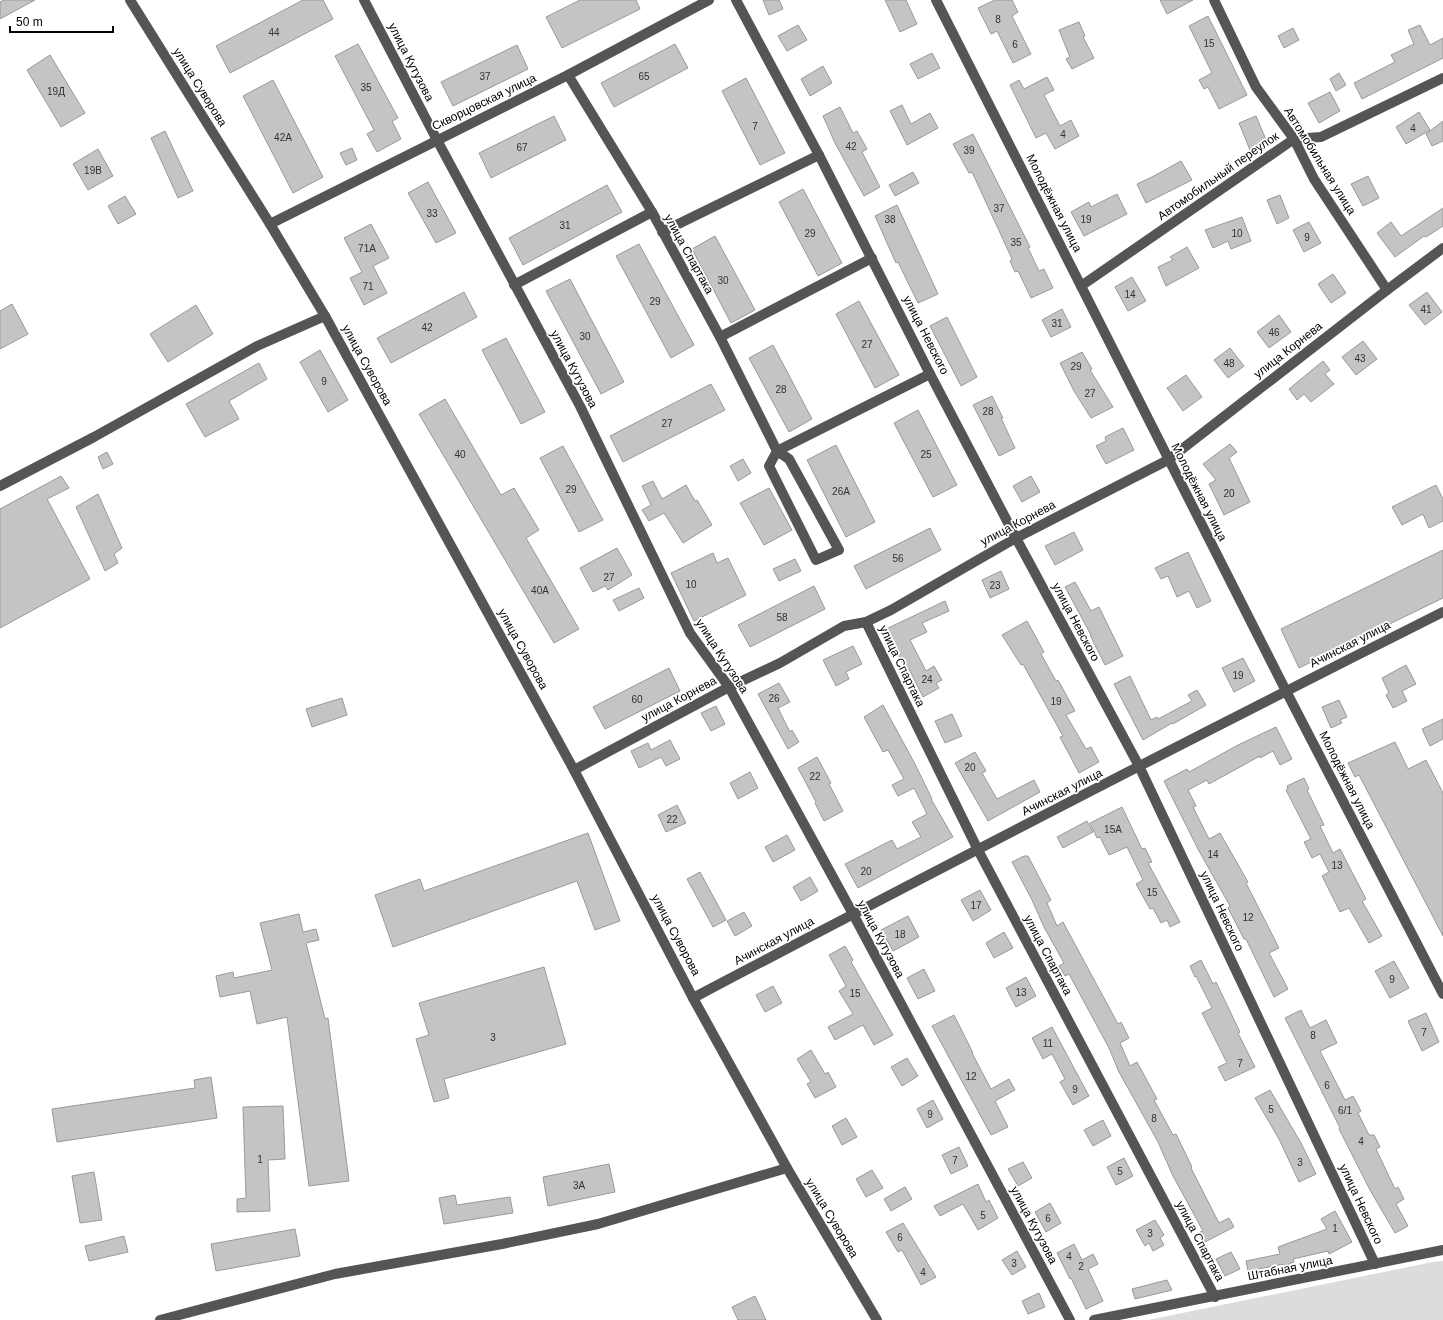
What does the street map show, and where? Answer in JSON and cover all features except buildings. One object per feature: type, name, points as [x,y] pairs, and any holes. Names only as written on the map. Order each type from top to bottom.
[{"type":"street","name":"улица Суворова","points":[[130,0],[270,224],[325,316],[574,770],[694,998],[787,1168],[877,1320]]},
{"type":"street","name":"улица Кутузова","points":[[364,0],[514,285],[580,406],[690,633],[729,687],[853,914],[1070,1320]]},
{"type":"street","name":"Скворцовская улица","points":[[270,224],[568,75],[708,0]]},
{"type":"street","name":"улица Невского","points":[[736,0],[819,155],[930,374],[1016,538],[1139,766],[1375,1264]]},
{"type":"street","name":"Молодёжная улица","points":[[936,0],[1168,460],[1443,994]]},
{"type":"street","name":"Автомобильная улица","points":[[1214,0],[1256,87],[1294,139],[1314,179],[1387,290]]},
{"type":"street","name":"улица Спартака","points":[[568,75],[652,212],[720,337],[777,451]]},
{"type":"street","name":"Автомобильный переулок","points":[[1081,286],[1294,139],[1321,137],[1443,78]]},
{"type":"street","points":[[662,232],[819,155]]},
{"type":"street","points":[[514,285],[652,212]]},
{"type":"street","name":"улица Корнева","points":[[574,770],[729,687],[780,663],[844,626],[866,622],[891,610],[1016,538],[1168,460],[1443,248]]},
{"type":"street","points":[[720,337],[872,258]]},
{"type":"street","points":[[0,486],[94,437],[257,346],[325,316]]},
{"type":"street","points":[[777,451],[789,459],[838,550],[816,560],[769,466],[777,451],[930,374]]},
{"type":"street","name":"Ачинская улица","points":[[694,998],[1139,766],[1443,612]]},
{"type":"street","name":"улица Спартака","points":[[866,622],[978,850],[1215,1296]]},
{"type":"street","points":[[160,1320],[334,1274],[502,1244],[598,1224],[787,1168]]},
{"type":"street","name":"Штабная улица","points":[[1094,1320],[1443,1250]]},
{"type":"shaded area","points":[[1443,1261],[1443,1320],[1148,1320],[1433,1262]]}]
